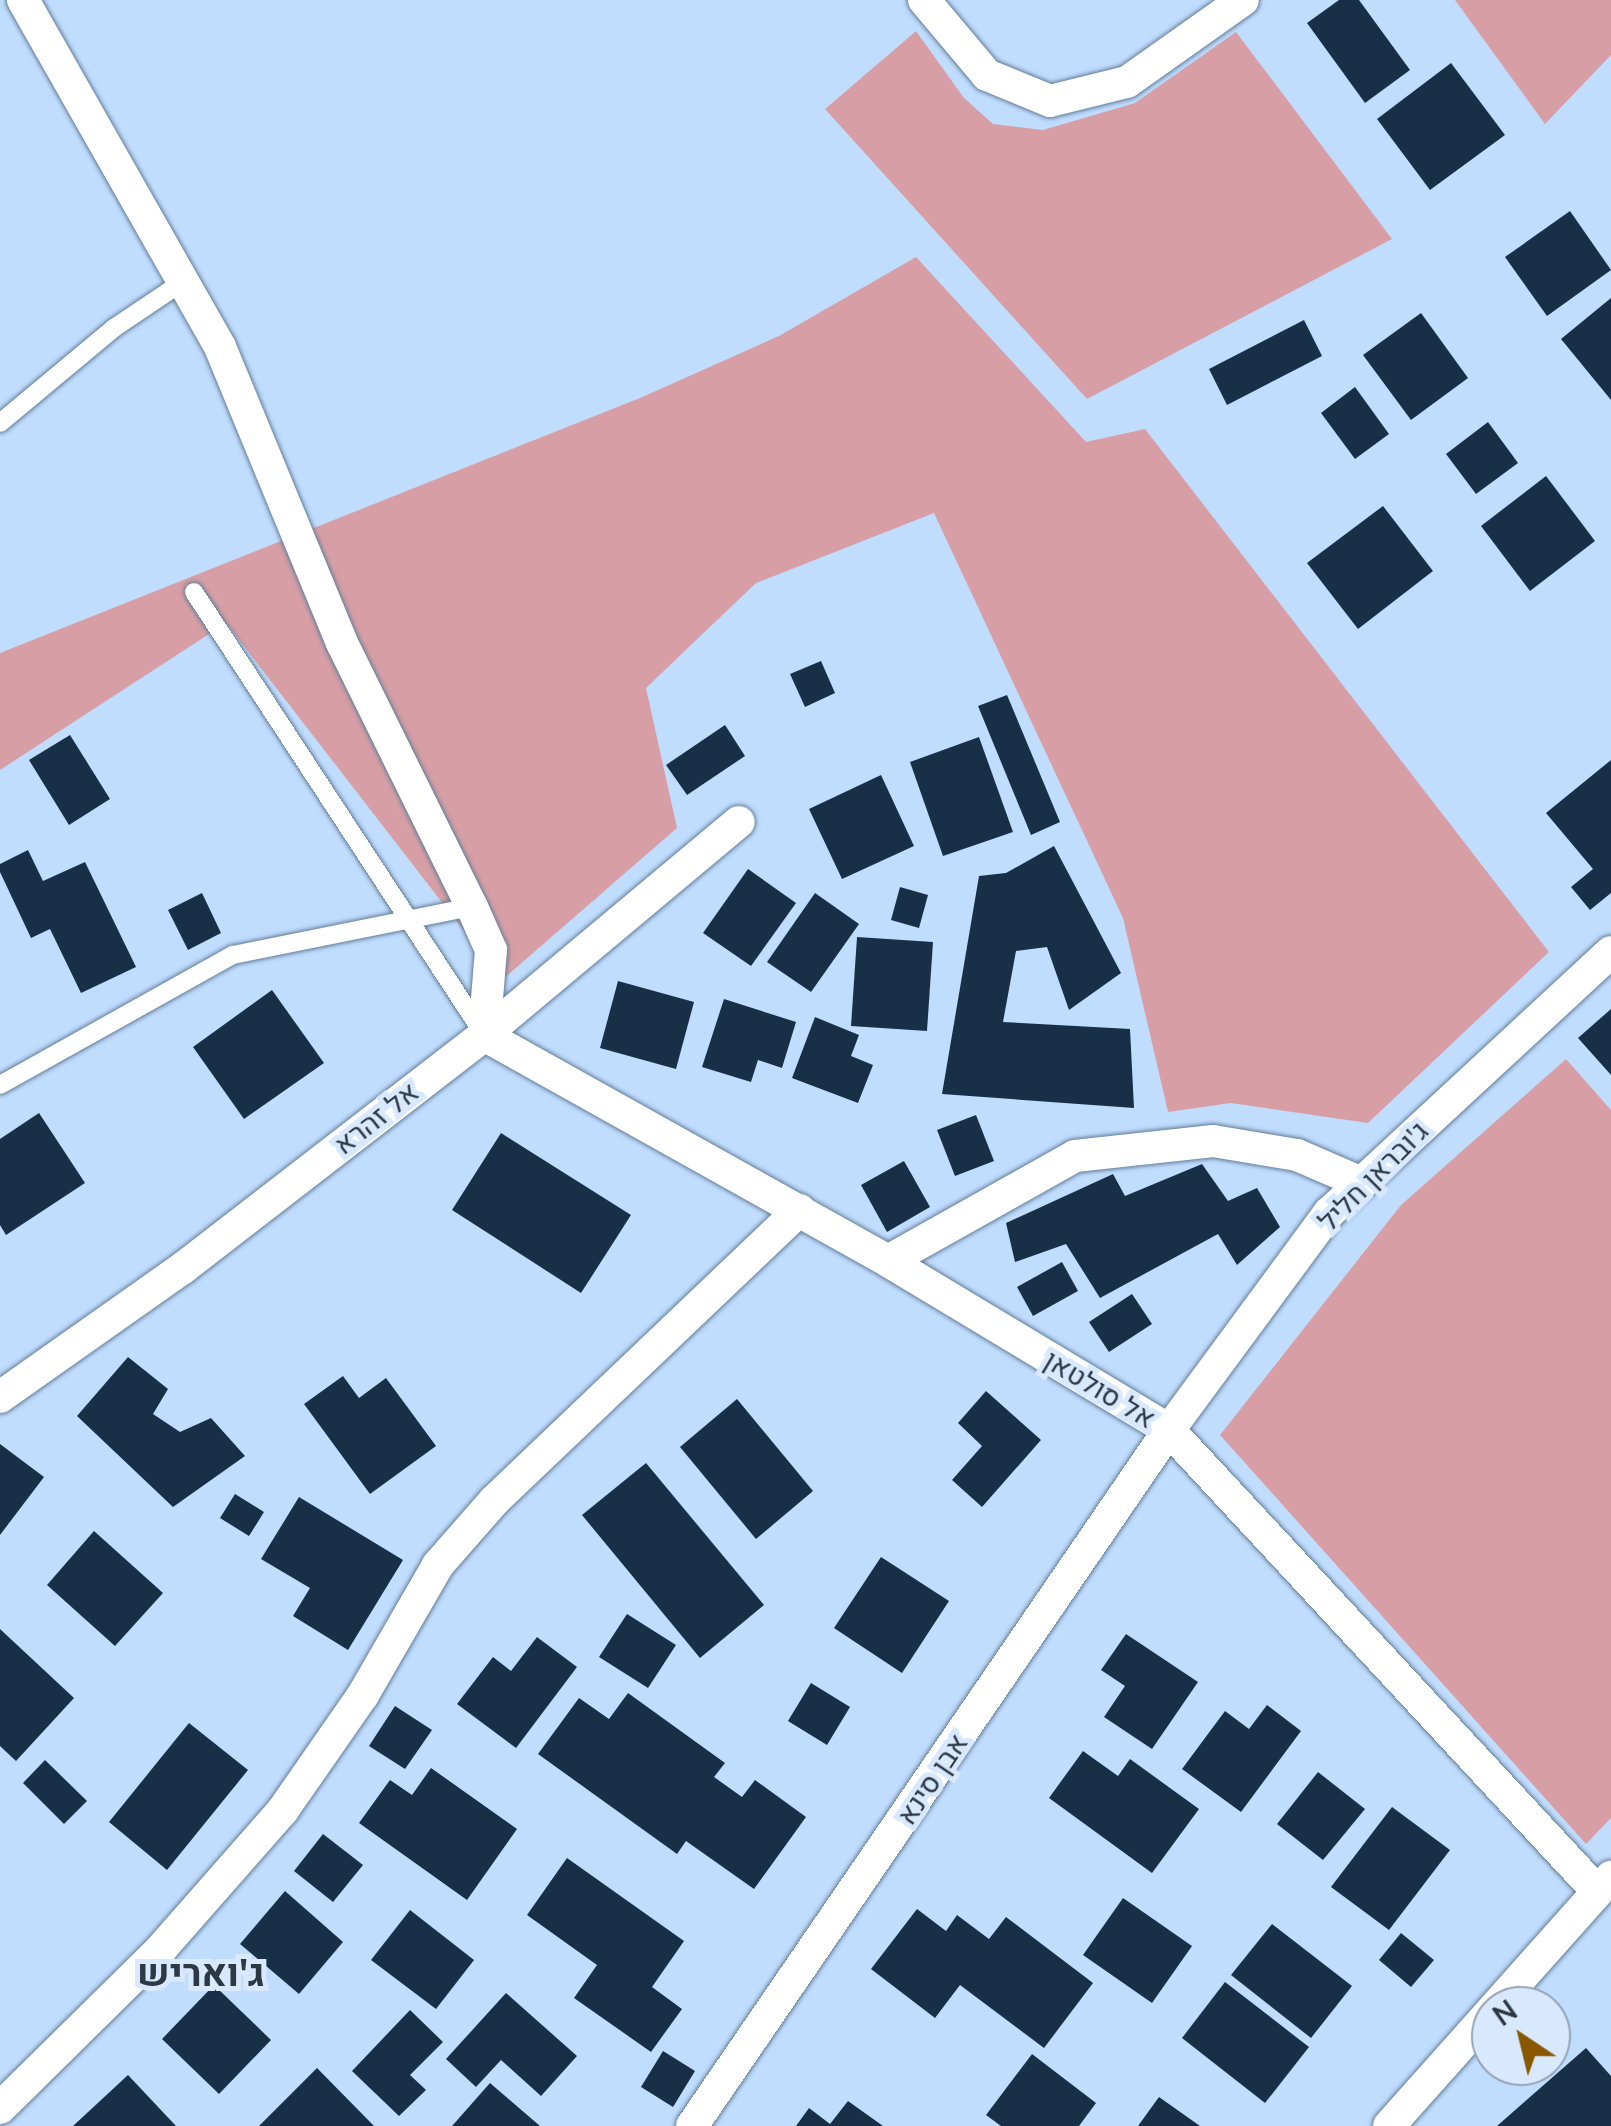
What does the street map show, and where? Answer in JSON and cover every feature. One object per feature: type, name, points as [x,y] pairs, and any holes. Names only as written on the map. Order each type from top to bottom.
[{"type":"street","points":[[23,0],[220,348],[342,644],[472,907],[491,950],[484,1035]]},
{"type":"street","points":[[924,0],[987,75],[1021,94],[1075,100],[1114,88],[1243,0]]},
{"type":"street","name":"אל זהרא","points":[[0,1397],[184,1268],[484,1035],[739,822]]},
{"type":"street","name":"ג'ובראן חליל","points":[[1169,1430],[1329,1213],[1611,952]]},
{"type":"street","name":"אל סולטאן","points":[[484,1035],[800,1210],[1169,1430],[1604,1884]]},
{"type":"street","points":[[888,1261],[1075,1156],[1213,1141],[1298,1156],[1362,1183]]},
{"type":"street","points":[[0,2108],[161,1948],[283,1810],[363,1694],[438,1566],[494,1501],[800,1210]]},
{"type":"street","name":"אבן סינא","points":[[692,2126],[1169,1430]]},
{"type":"street","points":[[1388,2126],[1604,1884]]},
{"type":"lane","points":[[0,424],[114,328],[184,282]]},
{"type":"lane","points":[[194,592],[484,1035]]},
{"type":"lane","points":[[0,1085],[233,954],[472,907]]},
{"type":"shaded area","points":[[1455,0],[1611,0],[1611,55],[1545,124]]},
{"type":"shaded area","points":[[916,31],[964,98],[993,124],[1043,130],[1135,103],[1236,32],[1392,239],[1087,399],[825,109]]},
{"type":"shaded area","points":[[916,257],[1086,442],[1145,429],[1549,952],[1368,1123],[1231,1103],[1168,1112],[1123,918],[934,513],[756,583],[646,688],[677,828],[502,980],[226,623],[0,770],[0,653],[640,398],[779,336]]},
{"type":"shaded area","points":[[1566,1059],[1611,1110],[1611,1818],[1586,1844],[1220,1435],[1401,1205]]},
{"type":"building","points":[[1339,0],[1359,0],[1410,70],[1365,103],[1307,23]]},
{"type":"building","points":[[1451,63],[1505,135],[1430,190],[1377,119]]},
{"type":"building","points":[[1570,211],[1611,270],[1547,316],[1505,257]]},
{"type":"building","points":[[1611,298],[1611,400],[1561,339]]},
{"type":"building","points":[[1421,313],[1468,378],[1411,420],[1363,355]]},
{"type":"building","points":[[1304,320],[1322,356],[1227,405],[1209,369]]},
{"type":"building","points":[[1355,387],[1389,434],[1355,459],[1321,413]]},
{"type":"building","points":[[1488,422],[1518,463],[1476,494],[1446,454]]},
{"type":"building","points":[[1546,476],[1595,541],[1530,591],[1481,526]]},
{"type":"building","points":[[1383,506],[1433,571],[1358,629],[1307,563]]},
{"type":"building","points":[[821,661],[835,693],[805,707],[790,674]]},
{"type":"building","points":[[1007,695],[1060,822],[1031,835],[978,706]]},
{"type":"building","points":[[725,725],[745,756],[687,795],[666,765]]},
{"type":"building","points":[[70,735],[110,799],[69,825],[29,760]]},
{"type":"building","points":[[979,737],[1013,832],[943,856],[910,762]]},
{"type":"building","points":[[1611,760],[1611,893],[1590,910],[1571,887],[1593,869],[1546,813]]},
{"type":"building","points":[[881,775],[914,846],[842,879],[809,809]]},
{"type":"building","points":[[1054,846],[1121,973],[1069,1010],[1047,947],[1016,951],[1003,1022],[1130,1029],[1134,1108],[942,1094],[979,876],[1006,873]]},
{"type":"building","points":[[28,850],[43,881],[85,862],[136,967],[81,993],[50,929],[31,938],[0,872],[0,864]]},
{"type":"building","points":[[748,869],[796,903],[751,966],[703,933]]},
{"type":"building","points":[[900,887],[928,895],[919,928],[891,920]]},
{"type":"building","points":[[202,893],[221,933],[188,950],[168,910]]},
{"type":"building","points":[[815,893],[859,924],[811,992],[767,962]]},
{"type":"building","points":[[857,937],[933,942],[927,1031],[851,1026]]},
{"type":"building","points":[[618,981],[694,1002],[676,1069],[600,1048]]},
{"type":"building","points":[[272,990],[324,1063],[244,1119],[193,1047]]},
{"type":"building","points":[[724,999],[796,1022],[782,1068],[758,1060],[751,1082],[702,1067]]},
{"type":"building","points":[[1611,1009],[1611,1075],[1578,1038]]},
{"type":"building","points":[[815,1017],[859,1035],[851,1056],[873,1065],[858,1103],[792,1078]]},
{"type":"building","points":[[39,1113],[85,1183],[6,1235],[0,1225],[0,1139]]},
{"type":"building","points":[[976,1115],[994,1161],[955,1176],[937,1130]]},
{"type":"building","points":[[501,1133],[631,1215],[581,1293],[452,1210]]},
{"type":"building","points":[[904,1161],[930,1207],[887,1232],[861,1185]]},
{"type":"building","points":[[1202,1164],[1228,1201],[1257,1188],[1280,1227],[1237,1265],[1218,1234],[1100,1298],[1066,1244],[1015,1262],[1006,1223],[1113,1174],[1125,1196]]},
{"type":"building","points":[[1062,1262],[1078,1291],[1033,1316],[1017,1287]]},
{"type":"building","points":[[1132,1294],[1152,1324],[1109,1352],[1089,1322]]},
{"type":"building","points":[[128,1357],[168,1389],[153,1414],[180,1432],[211,1418],[245,1456],[173,1507],[77,1416]]},
{"type":"building","points":[[343,1376],[359,1398],[386,1378],[436,1446],[370,1494],[304,1404]]},
{"type":"building","points":[[986,1391],[1041,1440],[982,1507],[952,1480],[982,1446],[958,1423]]},
{"type":"building","points":[[737,1399],[813,1491],[756,1539],[680,1447]]},
{"type":"building","points":[[0,1444],[44,1477],[0,1535]]},
{"type":"building","points":[[646,1463],[764,1605],[700,1658],[582,1515]]},
{"type":"building","points":[[235,1494],[264,1512],[249,1536],[220,1518]]},
{"type":"building","points":[[299,1497],[403,1560],[348,1650],[293,1616],[310,1588],[261,1559]]},
{"type":"building","points":[[94,1531],[163,1593],[115,1646],[47,1585]]},
{"type":"building","points":[[881,1557],[949,1601],[902,1673],[834,1628]]},
{"type":"building","points":[[627,1614],[676,1645],[648,1688],[599,1657]]},
{"type":"building","points":[[0,1629],[74,1698],[16,1761],[0,1746]]},
{"type":"building","points":[[1126,1634],[1198,1682],[1152,1749],[1104,1717],[1125,1686],[1101,1670]]},
{"type":"building","points":[[537,1637],[577,1667],[516,1748],[457,1704],[493,1657],[511,1671]]},
{"type":"building","points":[[811,1683],[850,1707],[827,1745],[788,1721]]},
{"type":"building","points":[[628,1693],[725,1763],[714,1777],[742,1797],[755,1780],[806,1817],[754,1889],[686,1841],[677,1854],[538,1754],[579,1698],[609,1719]]},
{"type":"building","points":[[1267,1705],[1301,1731],[1241,1812],[1182,1769],[1225,1711],[1249,1729]]},
{"type":"building","points":[[395,1706],[432,1730],[405,1769],[369,1746]]},
{"type":"building","points":[[189,1723],[248,1770],[167,1870],[109,1822]]},
{"type":"building","points":[[1083,1751],[1118,1776],[1130,1759],[1199,1809],[1152,1873],[1049,1798]]},
{"type":"building","points":[[45,1760],[87,1801],[64,1824],[23,1783]]},
{"type":"building","points":[[431,1768],[517,1829],[467,1900],[359,1823],[390,1780],[412,1795]]},
{"type":"building","points":[[1318,1772],[1365,1809],[1323,1860],[1277,1824]]},
{"type":"building","points":[[1392,1807],[1450,1850],[1389,1930],[1331,1887]]},
{"type":"building","points":[[323,1834],[363,1865],[333,1902],[294,1871]]},
{"type":"building","points":[[567,1858],[684,1941],[652,1987],[682,2009],[651,2052],[574,1998],[597,1965],[527,1915]]},
{"type":"building","points":[[285,1891],[343,1942],[299,1994],[240,1944]]},
{"type":"building","points":[[1123,1898],[1192,1946],[1152,2003],[1083,1955]]},
{"type":"building","points":[[917,1909],[946,1931],[957,1915],[989,1939],[1006,1917],[1093,1983],[1044,2048],[960,1985],[935,2018],[871,1969]]},
{"type":"building","points":[[410,1910],[474,1960],[436,2009],[371,1960]]},
{"type":"building","points":[[1272,1924],[1352,1986],[1311,2038],[1231,1975]]},
{"type":"building","points":[[1401,1933],[1434,1960],[1411,1987],[1379,1960]]},
{"type":"building","points":[[1225,1982],[1309,2047],[1265,2103],[1182,2038]]},
{"type":"building","points":[[214,1985],[271,2040],[219,2094],[162,2039]]},
{"type":"building","points":[[506,1993],[577,2056],[541,2096],[501,2060],[476,2087],[446,2059]]},
{"type":"building","points":[[410,2010],[443,2042],[410,2075],[426,2090],[399,2116],[352,2071]]},
{"type":"building","points":[[1586,2048],[1611,2076],[1611,2126],[1497,2126],[1543,2086],[1571,2086],[1571,2061]]},
{"type":"building","points":[[663,2051],[695,2071],[673,2107],[641,2087]]},
{"type":"building","points":[[1032,2054],[1096,2103],[1079,2126],[1001,2126],[986,2115]]},
{"type":"building","points":[[317,2068],[374,2126],[259,2126]]},
{"type":"building","points":[[128,2075],[176,2126],[73,2126]]},
{"type":"building","points":[[490,2083],[540,2126],[452,2126]]},
{"type":"building","points":[[1159,2097],[1200,2126],[1138,2126]]},
{"type":"building","points":[[848,2101],[883,2126],[796,2126],[809,2108],[830,2124]]},
{"type":"district","name":"ג'ואריש","points":[[201,1973]]}]
